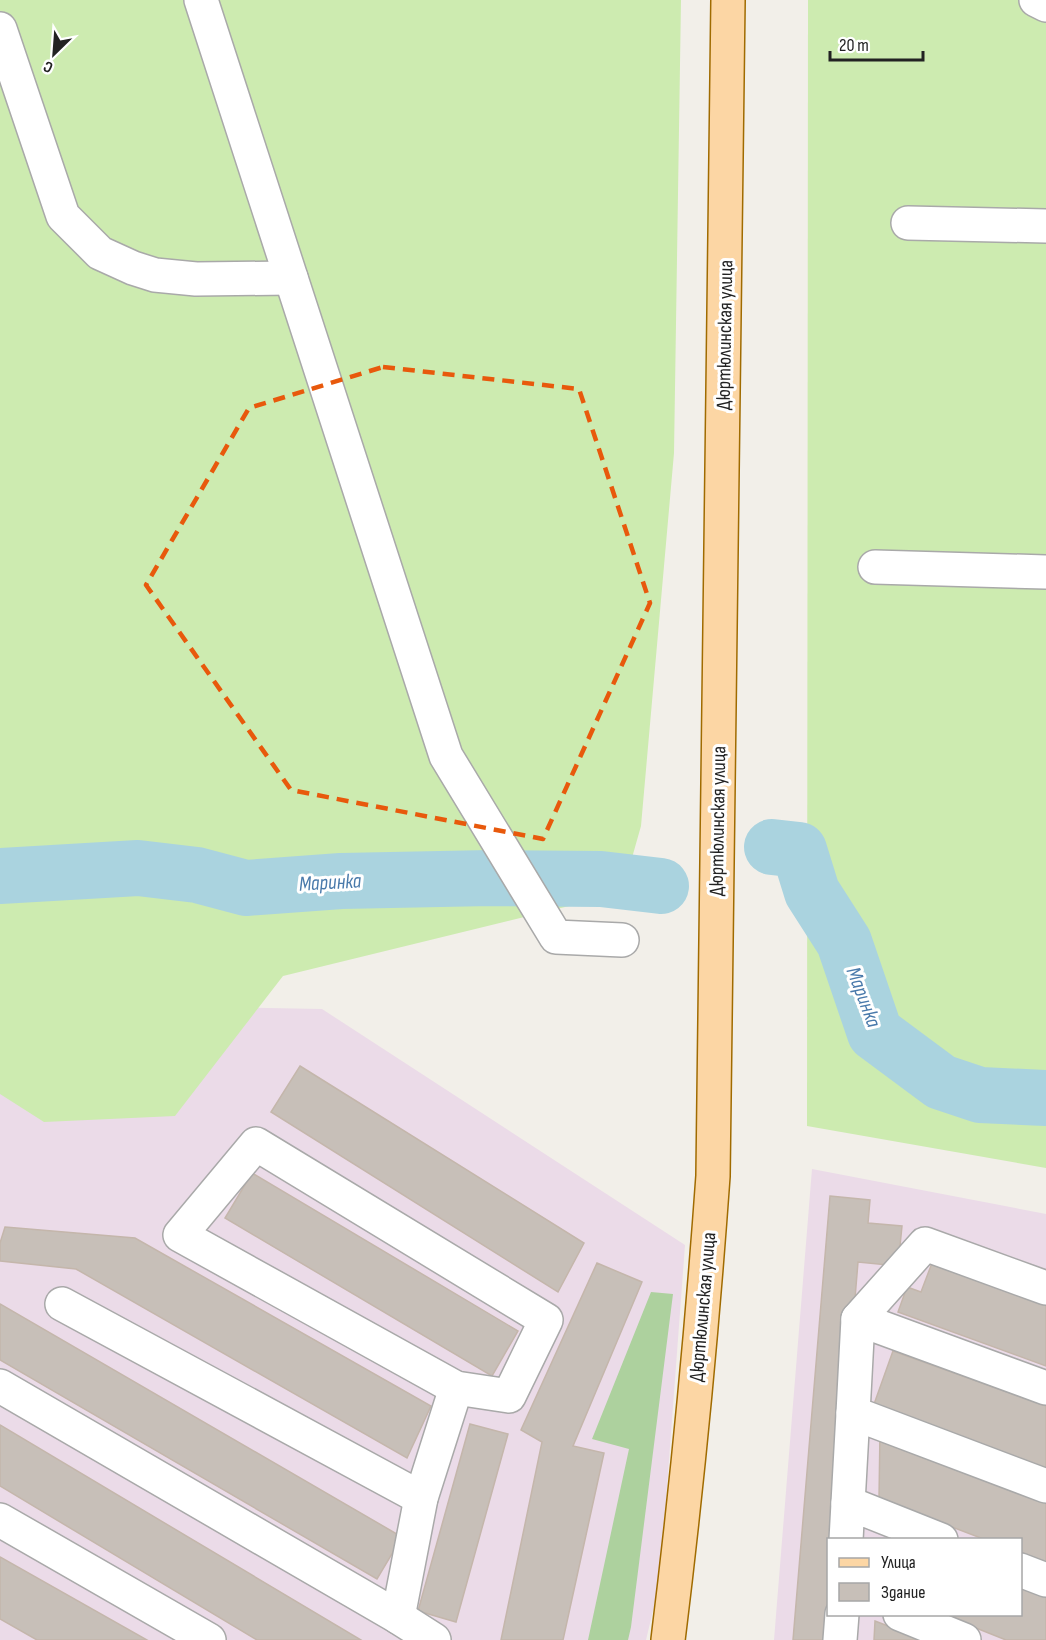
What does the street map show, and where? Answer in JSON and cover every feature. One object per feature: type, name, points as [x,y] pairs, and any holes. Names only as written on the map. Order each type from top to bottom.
[{"type":"main road","name":"Дюртюлинская улица","points":[[668,1640],[703,1303],[713,1176],[728,0]]},
{"type":"lane","points":[[201,0],[446,756],[556,937],[622,940]]},
{"type":"lane","points":[[1036,0],[1046,5]]},
{"type":"lane","points":[[0,29],[63,216],[100,253],[155,275],[196,279],[291,278]]},
{"type":"lane","points":[[908,223],[1046,226]]},
{"type":"lane","points":[[875,567],[1046,572]]},
{"type":"lane","points":[[256,1144],[546,1320],[509,1396],[456,1388],[180,1234],[256,1144]]},
{"type":"lane","points":[[846,1538],[858,1318],[925,1244],[1046,1288]]},
{"type":"lane","points":[[62,1304],[422,1498]]},
{"type":"lane","points":[[858,1318],[1046,1388]]},
{"type":"lane","points":[[0,1386],[434,1640]]},
{"type":"lane","points":[[398,1617],[422,1498],[456,1388]]},
{"type":"lane","points":[[853,1413],[1046,1486]]},
{"type":"lane","points":[[848,1503],[938,1538]]},
{"type":"lane","points":[[0,1520],[209,1640]]},
{"type":"lane","points":[[1022,1571],[1046,1580]]},
{"type":"lane","points":[[840,1640],[842,1616]]},
{"type":"lane","points":[[905,1616],[964,1640]]},
{"type":"highlighted area","points":[[383,367],[579,389],[650,603],[543,839],[291,790],[146,585],[249,408]]},
{"type":"shaded area","points":[[0,1003],[322,1009],[685,1245],[660,1581],[646,1640],[0,1640]]},
{"type":"shaded area","points":[[812,1169],[1046,1214],[1046,1640],[774,1640]]},
{"type":"green space","points":[[0,0],[681,0],[674,453],[641,826],[622,893],[283,976],[175,1116],[44,1122],[0,1094]]},
{"type":"green space","points":[[808,0],[1046,0],[1046,1168],[807,1126]]},
{"type":"green space","points":[[651,1292],[673,1294],[631,1627],[628,1640],[588,1640],[629,1449],[592,1439]]},
{"type":"building","points":[[300,1066],[584,1243],[558,1292],[271,1112]]},
{"type":"building","points":[[252,1173],[518,1331],[492,1376],[225,1218]]},
{"type":"building","points":[[830,1196],[870,1200],[868,1223],[902,1226],[898,1266],[858,1262],[835,1538],[827,1538],[827,1640],[793,1640]]},
{"type":"building","points":[[5,1227],[135,1238],[431,1406],[407,1458],[76,1269],[0,1261],[0,1243]]},
{"type":"building","points":[[597,1263],[642,1282],[573,1446],[604,1453],[563,1640],[501,1640],[542,1442],[521,1430]]},
{"type":"building","points":[[932,1263],[1046,1305],[1046,1366],[898,1312],[907,1287],[921,1292]]},
{"type":"building","points":[[0,1304],[402,1537],[377,1579],[0,1360]]},
{"type":"building","points":[[893,1351],[1046,1406],[1046,1469],[873,1407]]},
{"type":"building","points":[[470,1424],[508,1434],[456,1622],[418,1611]]},
{"type":"building","points":[[0,1425],[361,1640],[257,1640],[0,1486]]},
{"type":"building","points":[[880,1432],[1046,1497],[1046,1562],[1022,1553],[1022,1538],[981,1538],[879,1499]]},
{"type":"building","points":[[0,1557],[147,1640],[37,1640],[0,1619]]},
{"type":"building","points":[[1022,1586],[1046,1595],[1046,1640],[1006,1640],[946,1616],[1022,1616]]},
{"type":"building","points":[[875,1621],[924,1640],[874,1640]]},
{"type":"waterway","name":"Маринка","points":[[772,847],[799,850],[812,892],[844,942],[875,1033],[941,1082],[980,1095],[1046,1098]]},
{"type":"waterway","name":"Маринка","points":[[0,876],[138,868],[197,875],[246,888],[341,881],[490,878],[601,879],[661,886]]}]
